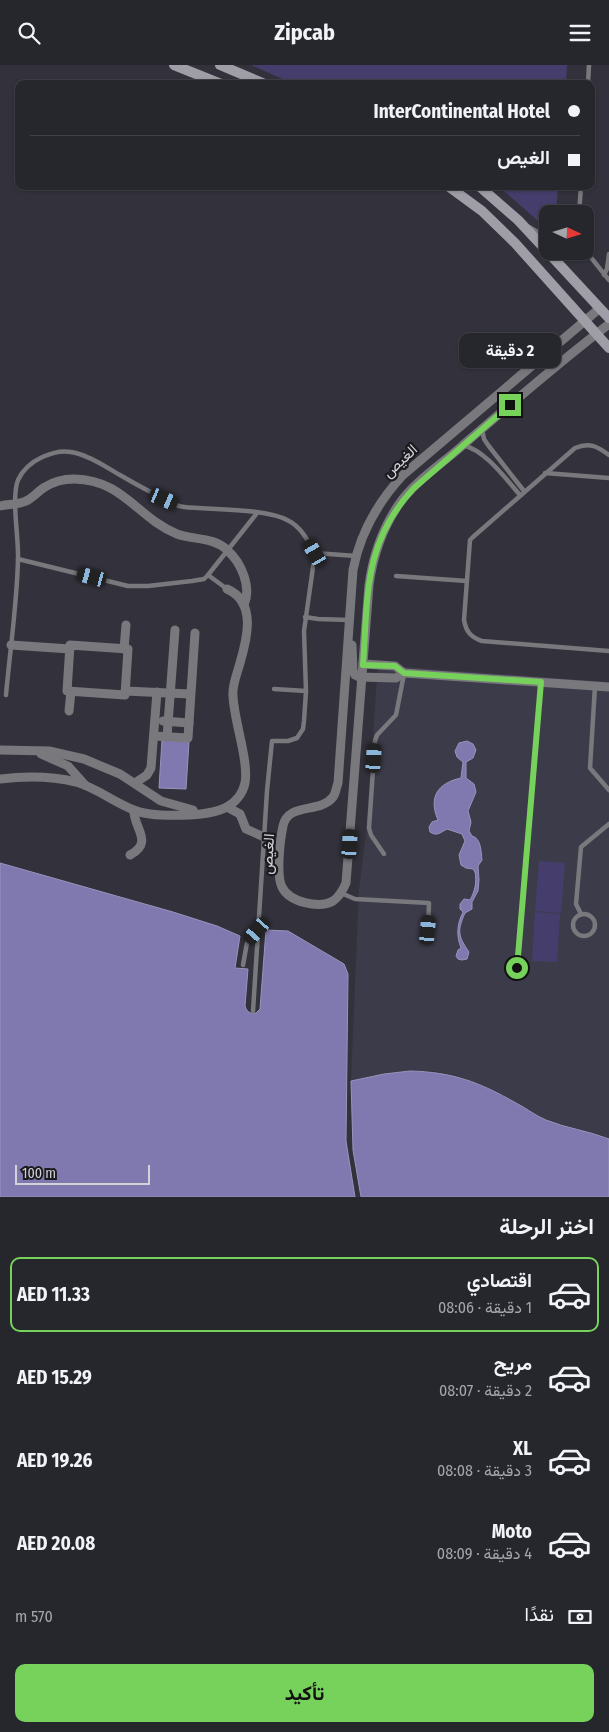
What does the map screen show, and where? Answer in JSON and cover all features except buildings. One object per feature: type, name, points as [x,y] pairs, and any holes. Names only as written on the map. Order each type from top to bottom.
[{"type":"main road","points":[[174,65],[211,80]]},
{"type":"main road","points":[[220,65],[256,80]]},
{"type":"main road","points":[[453,190],[482,211],[515,243],[609,348]]},
{"type":"main road","points":[[483,190],[518,221],[609,318]]},
{"type":"street","name":"الغيص","points":[[600,308],[403,475],[389,490],[373,513],[356,556],[349,620],[338,783],[330,800],[298,810],[288,816],[283,825],[279,877],[285,892],[290,897],[299,901],[331,902],[341,893],[346,883],[369,585],[372,561],[384,529],[400,503],[414,488],[609,324]]},
{"type":"street","points":[[0,506],[27,501],[45,487],[57,482],[74,479],[93,482],[118,492],[168,530],[187,537],[215,542],[228,550],[242,573],[247,586],[247,599],[244,605]]},
{"type":"street","points":[[0,779],[38,777],[63,779],[85,785],[134,811],[160,815],[203,813],[218,811],[227,807],[240,795],[246,776],[232,695],[246,645],[248,624],[244,605],[240,597],[228,589]]},
{"type":"street","points":[[124,649],[126,625]]},
{"type":"street","points":[[167,737],[175,630]]},
{"type":"street","points":[[154,736],[188,738],[195,633]]},
{"type":"street","points":[[348,639],[353,647],[354,674],[356,677],[396,678],[404,673]]},
{"type":"street","points":[[11,645],[70,649]]},
{"type":"street","points":[[70,645],[124,649],[128,649],[125,695],[67,691],[70,645]]},
{"type":"street","points":[[363,665],[395,666],[404,673],[609,687]]},
{"type":"street","points":[[69,711],[71,691]]},
{"type":"street","points":[[125,691],[190,694]]},
{"type":"street","points":[[135,783],[147,775],[151,768],[157,693]]},
{"type":"street","points":[[155,721],[189,723]]},
{"type":"street","points":[[0,750],[26,747],[90,761],[120,774],[160,801],[203,813]]},
{"type":"street","points":[[26,747],[68,766],[85,785]]},
{"type":"street","points":[[227,807],[240,814],[246,829],[264,837]]},
{"type":"street","points":[[130,855],[138,849],[142,841],[140,831],[135,822],[134,811]]},
{"type":"lane","points":[[588,80],[590,65]]},
{"type":"lane","points":[[580,205],[581,190]]},
{"type":"lane","points":[[518,221],[539,233]]},
{"type":"lane","points":[[604,275],[607,269],[609,254]]},
{"type":"lane","points":[[593,260],[609,280]]},
{"type":"lane","points":[[482,429],[484,439],[488,445],[524,491]]},
{"type":"lane","points":[[609,455],[596,446],[585,444],[571,451],[470,540],[464,620],[466,628],[475,639],[488,642],[609,651]]},
{"type":"lane","points":[[464,445],[482,454],[520,495]]},
{"type":"lane","points":[[6,695],[18,559],[16,503],[18,480],[26,469],[37,460],[49,454],[74,452],[90,458],[182,507],[257,513],[281,517],[290,521],[300,530],[315,553],[305,617],[306,691],[304,721],[298,739],[272,741],[252,1011]]},
{"type":"lane","points":[[545,473],[609,478]]},
{"type":"lane","points":[[18,559],[128,586],[148,586],[204,579],[257,513]]},
{"type":"lane","points":[[315,553],[356,556]]},
{"type":"lane","points":[[208,575],[228,589]]},
{"type":"lane","points":[[396,576],[467,581]]},
{"type":"lane","points":[[305,617],[349,620]]},
{"type":"lane","points":[[384,854],[371,835],[369,828],[375,741],[377,735],[396,715],[404,673]]},
{"type":"lane","points":[[517,968],[541,682]]},
{"type":"lane","points":[[595,686],[590,768],[609,790]]},
{"type":"lane","points":[[274,689],[306,691]]},
{"type":"lane","points":[[581,914],[576,904],[581,847],[609,824]]},
{"type":"lane","points":[[341,893],[355,899],[429,903],[428,930]]},
{"type":"lane","points":[[581,914],[588,914],[594,919],[594,931],[587,935],[579,934],[574,928],[575,920],[581,914]]},
{"type":"lane","points":[[243,965],[247,943],[257,931]]},
{"type":"shaded area","points":[[251,65],[567,65],[566,80],[285,80]]},
{"type":"shaded area","points":[[558,190],[557,205],[539,205],[539,222],[504,191]]},
{"type":"shaded area","points":[[378,665],[609,682],[609,1139],[546,1120],[480,1084],[458,1076],[434,1071],[410,1071],[351,1081],[359,890],[366,834]]},
{"type":"shaded area","points":[[162,740],[189,742],[186,789],[159,788]]},
{"type":"shaded area","points":[[467,741],[473,744],[476,750],[473,758],[466,762],[466,778],[474,784],[476,792],[468,811],[471,822],[469,831],[479,842],[482,860],[478,866],[478,891],[472,902],[472,909],[465,913],[460,929],[461,937],[469,952],[467,959],[462,960],[456,956],[461,948],[458,925],[463,912],[460,909],[460,904],[464,899],[470,900],[472,897],[476,883],[475,872],[473,869],[461,865],[459,855],[465,841],[462,834],[447,829],[439,834],[435,834],[430,832],[429,827],[432,822],[438,820],[434,804],[437,792],[446,783],[461,778],[463,762],[457,757],[455,751],[459,743]]},
{"type":"shaded area","points":[[539,861],[565,863],[561,913],[535,911]]},
{"type":"shaded area","points":[[0,863],[173,912],[217,926],[240,936],[235,968],[248,969],[245,1006],[250,1013],[256,1013],[260,1009],[266,930],[288,931],[344,964],[348,974],[346,1141],[355,1197],[0,1197]]},
{"type":"shaded area","points":[[535,912],[560,914],[557,962],[532,961]]},
{"type":"shaded area","points":[[410,1071],[439,1073],[465,1079],[503,1096],[546,1120],[609,1139],[609,1197],[361,1197],[353,1150],[351,1081]]},
{"type":"route","points":[[510,405],[414,488],[400,503],[387,523],[372,561],[363,665],[395,666],[404,673],[541,682],[517,968]]}]
